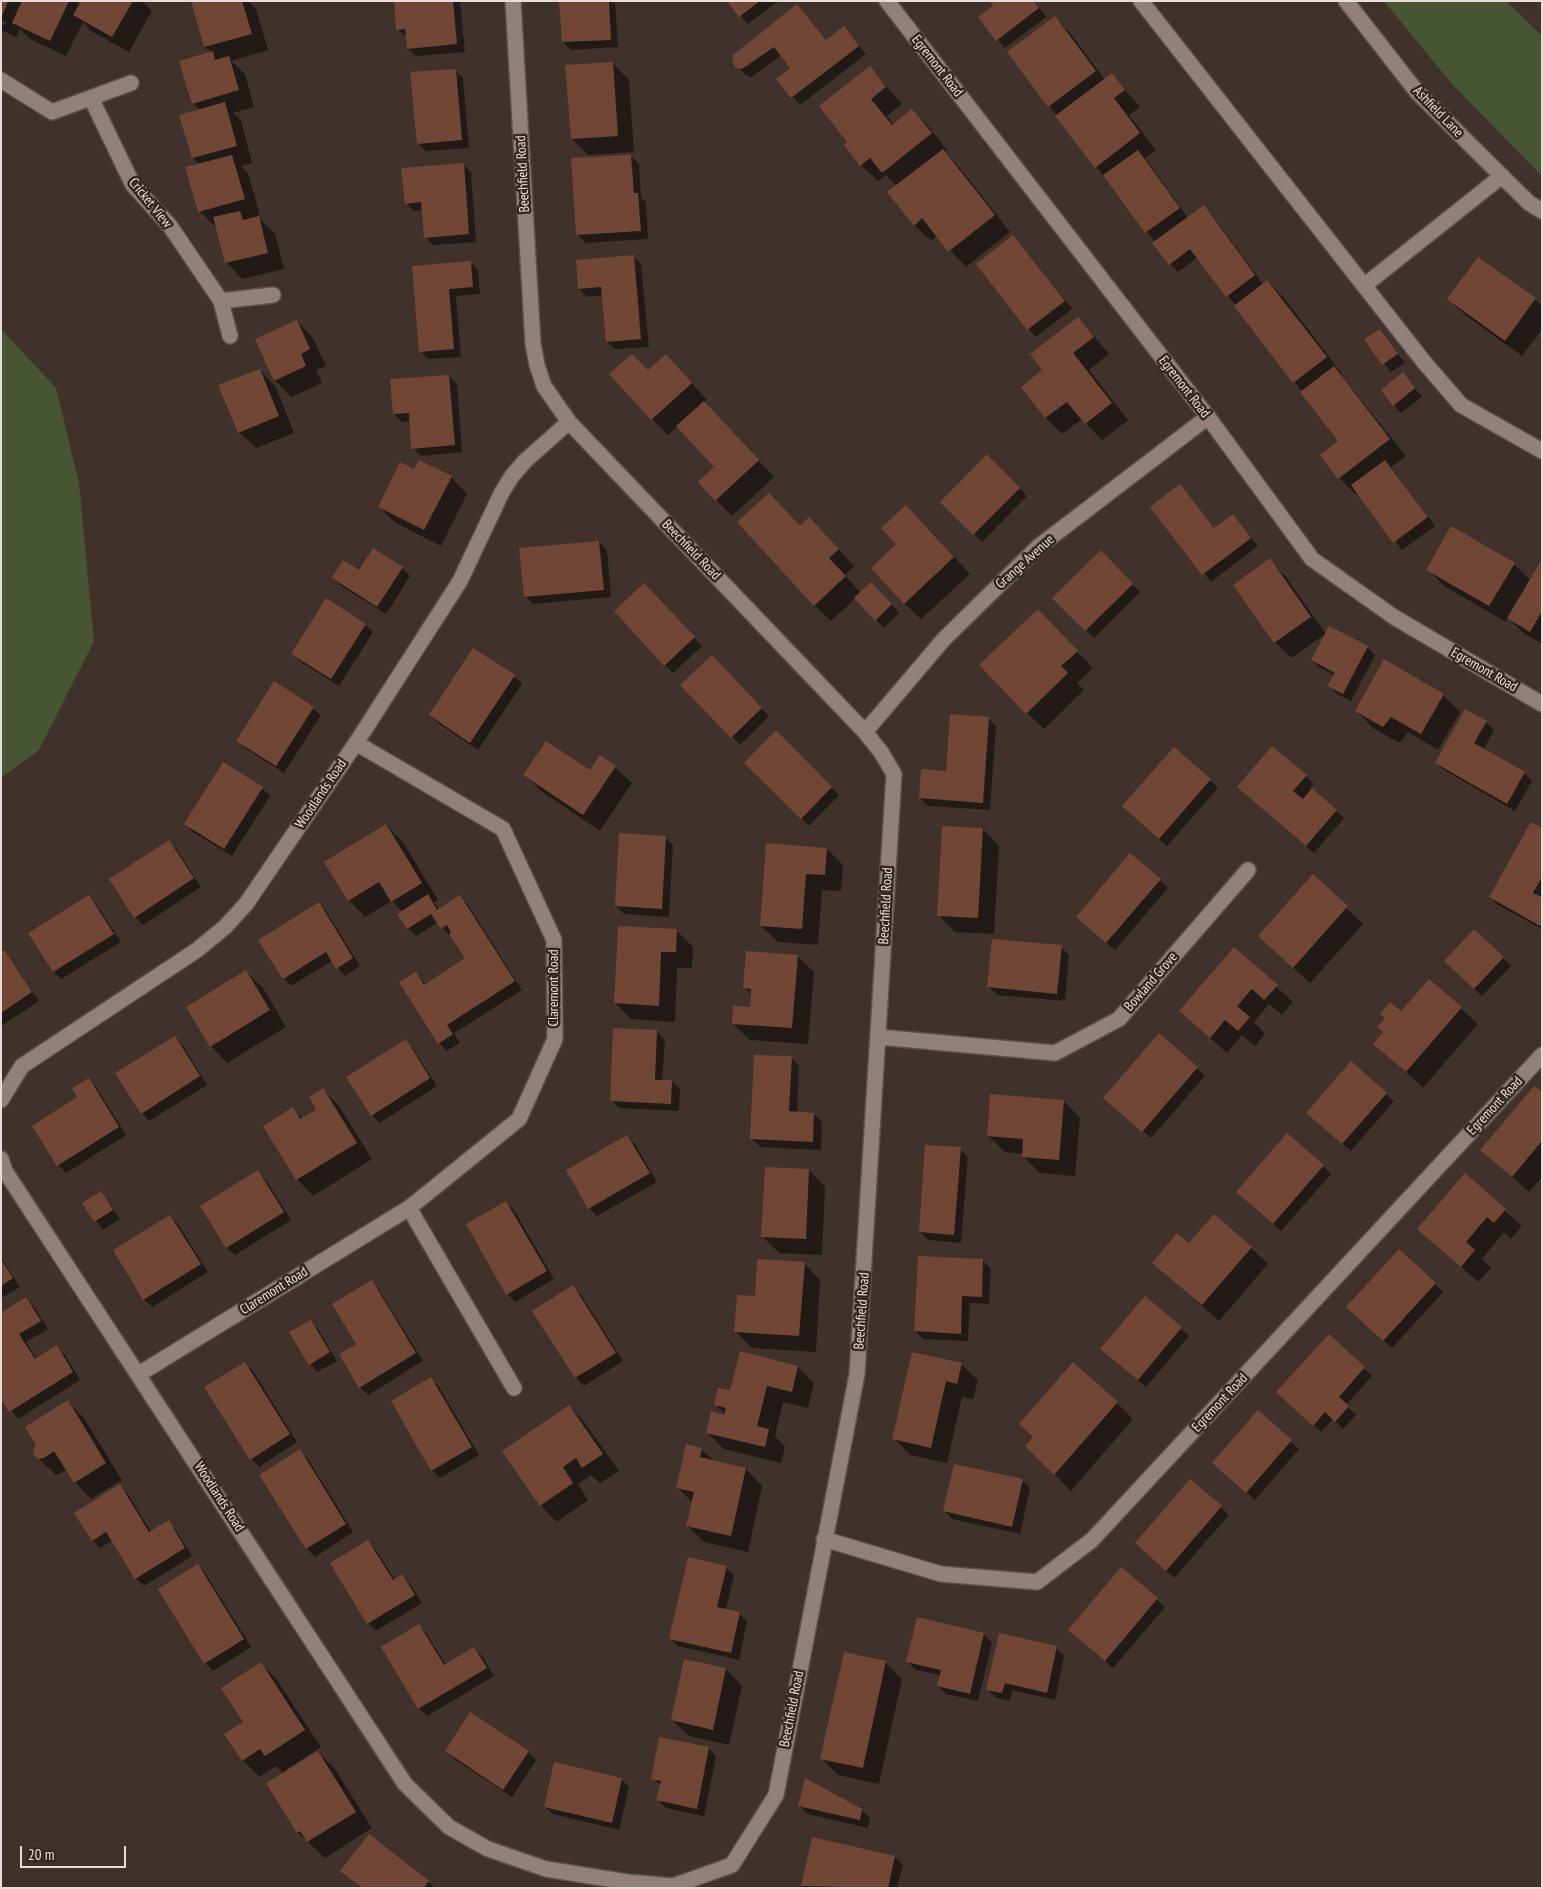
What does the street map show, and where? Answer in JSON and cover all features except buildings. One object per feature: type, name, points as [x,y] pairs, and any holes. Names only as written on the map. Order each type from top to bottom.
[{"type":"street","name":"Beechfield Road","points":[[449,1827],[488,1849],[546,1870],[673,1887],[732,1865],[776,1795],[824,1540],[858,1374],[894,774],[881,752],[865,732],[569,422],[544,386],[536,365],[533,344],[513,1]]},
{"type":"street","name":"Egremont Road","points":[[887,1],[1208,417],[1312,559],[1394,617],[1542,704]]},
{"type":"street","points":[[1141,1],[1424,362],[1461,405],[1542,450]]},
{"type":"street","name":"Ashfield Lane","points":[[1346,1],[1417,92],[1529,203],[1542,211]]},
{"type":"street","points":[[1,80],[52,112],[131,83]]},
{"type":"street","name":"Cricket View","points":[[91,98],[133,185],[170,226],[221,301],[230,336]]},
{"type":"street","points":[[1365,285],[1502,176]]},
{"type":"street","points":[[221,301],[273,295]]},
{"type":"street","name":"Grange Avenue","points":[[865,732],[944,639],[1038,547],[1208,417]]},
{"type":"street","name":"Woodlands Road","points":[[1,1100],[22,1066],[197,950],[224,927],[246,904],[356,743],[460,580],[502,492],[512,476],[525,461],[569,422]]},
{"type":"street","name":"Claremont Road","points":[[139,1374],[409,1208],[519,1119],[555,1039],[554,940],[503,829],[356,743]]},
{"type":"street","name":"Bowland Grove","points":[[878,1037],[1055,1053],[1119,1019],[1248,870]]},
{"type":"street","name":"Egremont Road","points":[[824,1540],[941,1574],[1037,1582],[1092,1540],[1542,1055]]},
{"type":"street","name":"Woodlands Road","points":[[1,1159],[4,1171],[139,1374],[405,1784],[449,1827]]},
{"type":"street","points":[[409,1208],[514,1388]]},
{"type":"green space","points":[[1384,1],[1506,1],[1542,36],[1542,176],[1451,83]]},
{"type":"green space","points":[[1,329],[56,388],[79,483],[94,641],[39,750],[1,778]]}]
